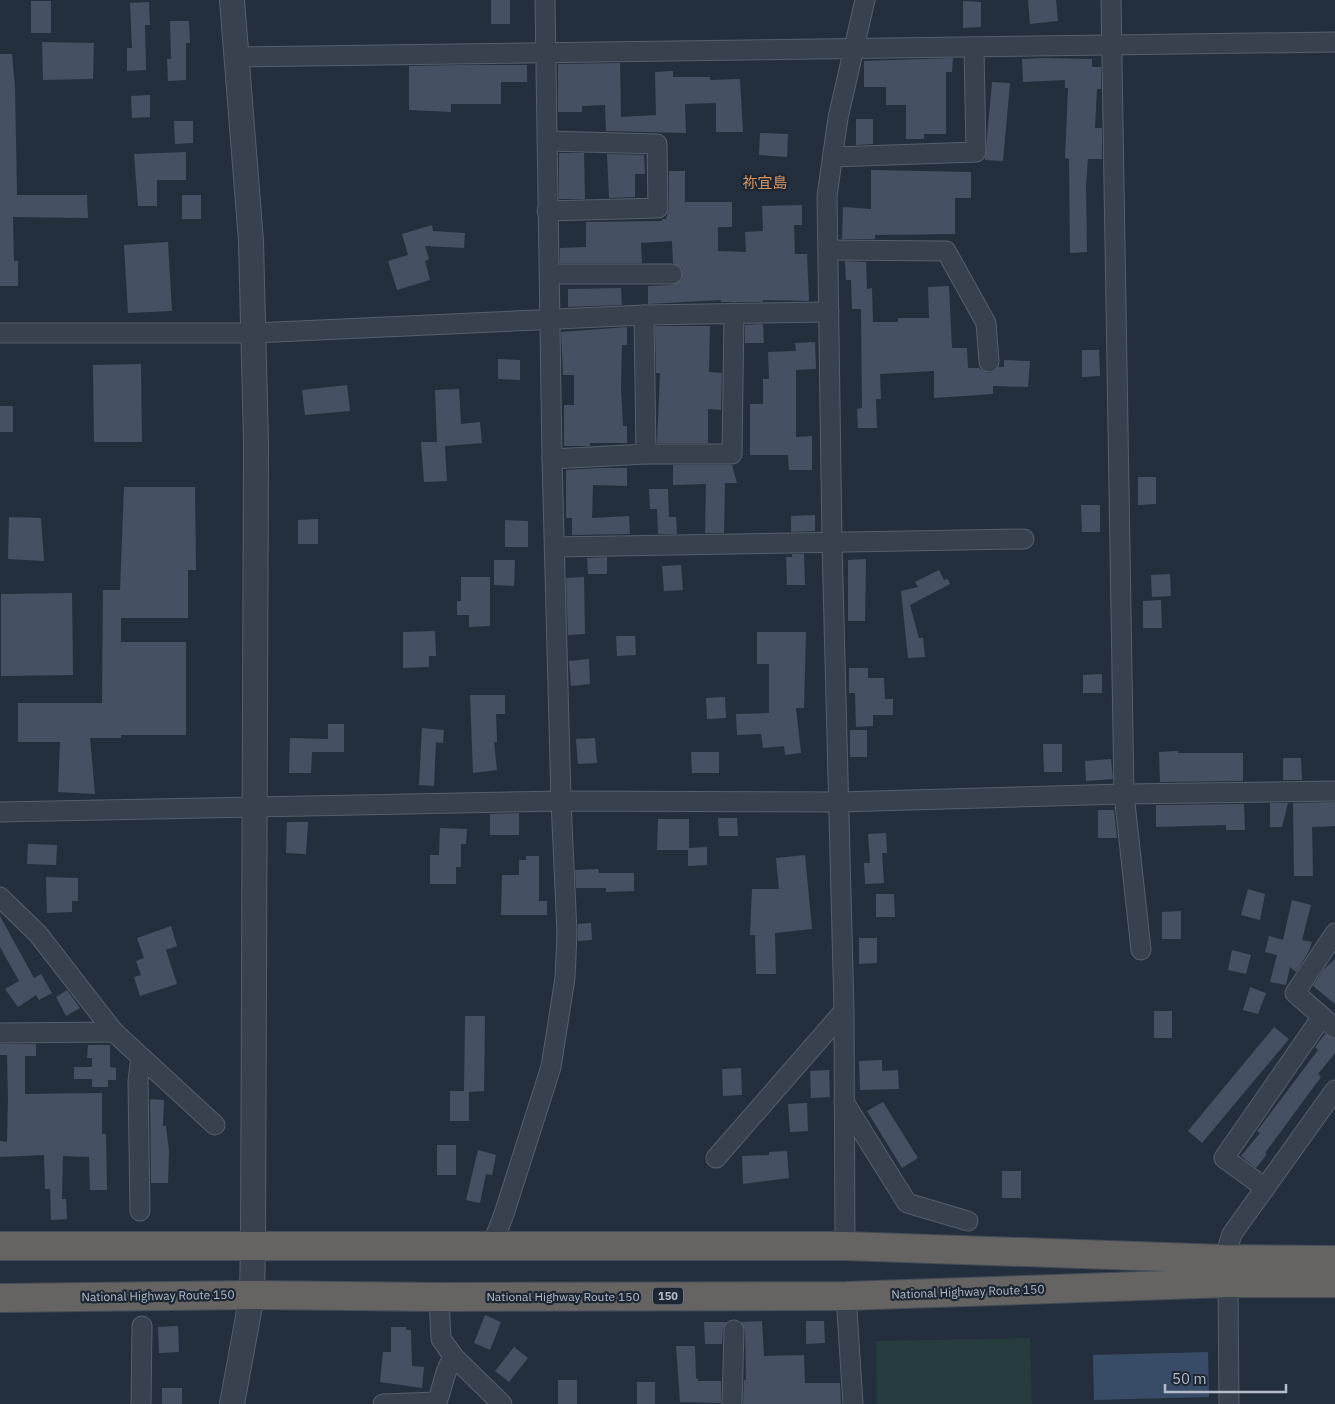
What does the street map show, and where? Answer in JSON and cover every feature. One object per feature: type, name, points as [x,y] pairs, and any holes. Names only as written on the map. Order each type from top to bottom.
[{"type":"highway","name":"National Highway Route 150","points":[[0,1246],[845,1246],[1226,1271],[1335,1283]]},
{"type":"highway","name":"National Highway Route 150","points":[[0,1298],[252,1295],[439,1297],[846,1296],[1226,1271],[1335,1260]]},
{"type":"street","points":[[232,0],[252,241],[256,443],[252,1295],[232,1404]]},
{"type":"street","points":[[492,1245],[523,1160],[553,1057],[565,978],[568,933],[562,801],[552,459],[551,274],[548,211],[545,0]]},
{"type":"street","points":[[845,1246],[844,1011],[832,543],[827,196],[853,48],[865,0]]},
{"type":"street","points":[[1110,0],[1124,794],[1141,950]]},
{"type":"street","points":[[237,57],[1335,42]]},
{"type":"street","points":[[833,157],[976,152],[974,47]]},
{"type":"street","points":[[547,141],[658,144],[658,208],[548,211]]},
{"type":"street","points":[[828,250],[946,251],[986,323],[989,362]]},
{"type":"street","points":[[551,274],[672,274]]},
{"type":"street","points":[[0,333],[254,333],[550,321],[644,315],[829,312]]},
{"type":"street","points":[[552,459],[646,454],[732,454],[734,313]]},
{"type":"street","points":[[644,315],[646,454]]},
{"type":"street","points":[[555,547],[1024,539]]},
{"type":"street","points":[[0,812],[255,809],[562,801],[839,802],[1124,794],[1335,791]]},
{"type":"street","points":[[0,897],[38,934],[114,1032],[215,1125]]},
{"type":"street","points":[[1265,1188],[1224,1158],[1328,1023],[1295,993],[1335,934]]},
{"type":"street","points":[[716,1158],[844,1011]]},
{"type":"street","points":[[0,1033],[114,1032]]},
{"type":"street","points":[[140,1211],[138,1081],[141,1057]]},
{"type":"street","points":[[1229,1404],[1226,1271],[1232,1234],[1335,1090]]},
{"type":"street","points":[[844,1102],[907,1203],[968,1221]]},
{"type":"street","points":[[846,1296],[853,1404]]},
{"type":"street","points":[[439,1297],[441,1339],[454,1357],[502,1404]]},
{"type":"street","points":[[141,1404],[142,1326]]},
{"type":"street","points":[[732,1404],[734,1330]]},
{"type":"street","points":[[383,1404],[436,1403],[442,1390],[449,1363],[454,1357]]},
{"type":"green space","points":[[1030,1338],[1032,1404],[877,1404],[876,1341]]},
{"type":"water","points":[[1208,1352],[1209,1397],[1094,1400],[1093,1355]]},
{"type":"building","points":[[491,0],[510,0],[510,24],[491,24]]},
{"type":"building","points":[[1028,0],[1056,0],[1058,21],[1030,24]]},
{"type":"building","points":[[31,1],[51,1],[51,33],[31,33]]},
{"type":"building","points":[[963,1],[981,2],[981,27],[963,28]]},
{"type":"building","points":[[149,2],[150,25],[145,25],[146,70],[127,71],[127,48],[132,48],[130,3]]},
{"type":"building","points":[[170,21],[189,21],[190,43],[186,43],[186,80],[168,81],[167,59],[171,59]]},
{"type":"building","points":[[42,42],[94,43],[93,79],[43,80]]},
{"type":"building","points":[[0,54],[12,54],[15,88],[17,195],[87,195],[88,218],[13,217],[14,261],[18,261],[18,286],[0,286]]},
{"type":"building","points":[[953,58],[952,72],[946,72],[946,134],[924,134],[924,139],[906,139],[906,105],[886,105],[886,87],[864,87],[864,61]]},
{"type":"building","points":[[1022,59],[1092,59],[1092,67],[1101,67],[1101,89],[1097,89],[1095,128],[1102,128],[1102,159],[1088,159],[1086,185],[1087,252],[1070,253],[1069,159],[1065,158],[1068,88],[1065,88],[1065,80],[1023,82]]},
{"type":"building","points":[[620,63],[621,117],[656,115],[655,72],[673,71],[673,77],[710,77],[710,80],[740,79],[743,132],[716,132],[716,103],[685,104],[686,133],[606,131],[605,105],[582,106],[582,112],[558,112],[558,64]]},
{"type":"building","points":[[527,65],[527,82],[501,82],[501,104],[451,104],[451,112],[409,110],[409,66]]},
{"type":"building","points":[[992,82],[1010,83],[1003,161],[985,160]]},
{"type":"building","points":[[150,95],[150,117],[132,118],[131,96]]},
{"type":"building","points":[[856,119],[873,119],[873,144],[856,145]]},
{"type":"building","points":[[174,121],[193,121],[193,143],[175,144]]},
{"type":"building","points":[[760,133],[788,134],[787,157],[759,155]]},
{"type":"building","points":[[186,152],[186,180],[157,180],[157,206],[138,206],[134,154]]},
{"type":"building","points":[[559,153],[584,153],[585,199],[559,199]]},
{"type":"building","points":[[607,154],[644,155],[645,174],[635,174],[635,197],[609,198]]},
{"type":"building","points":[[871,170],[971,172],[971,198],[955,198],[955,234],[875,235],[875,239],[842,239],[843,207],[871,209]]},
{"type":"building","points":[[669,171],[685,171],[685,202],[732,202],[732,227],[718,227],[718,251],[746,252],[745,232],[763,231],[762,206],[802,205],[802,225],[794,225],[795,254],[807,254],[809,301],[763,300],[763,302],[721,302],[721,300],[648,304],[648,286],[672,285],[682,279],[682,269],[673,263],[672,241],[641,243],[642,263],[560,263],[560,248],[586,247],[586,222],[662,221],[662,219],[666,219],[669,208]]},
{"type":"building","points":[[182,195],[201,195],[201,219],[182,219]]},
{"type":"building","points":[[432,225],[433,231],[465,233],[464,248],[425,246],[429,259],[425,261],[430,280],[397,290],[388,261],[408,255],[402,234]]},
{"type":"building","points":[[168,242],[172,311],[128,313],[124,245]]},
{"type":"building","points":[[845,261],[866,262],[867,289],[872,288],[873,322],[898,322],[898,318],[929,318],[928,287],[949,286],[952,348],[967,348],[968,368],[979,368],[990,373],[999,367],[1004,367],[1004,360],[1030,361],[1028,387],[993,386],[993,394],[934,398],[934,371],[880,374],[881,399],[876,399],[877,428],[858,428],[857,409],[862,408],[861,309],[852,309],[851,280],[846,280]]},
{"type":"building","points":[[621,288],[622,305],[568,307],[568,289]]},
{"type":"building","points":[[763,324],[764,343],[745,343],[745,325]]},
{"type":"building","points":[[655,326],[710,326],[709,372],[722,373],[721,410],[708,409],[708,443],[657,443],[660,373],[656,373]]},
{"type":"building","points":[[627,327],[627,345],[622,345],[621,387],[623,426],[627,426],[627,443],[590,443],[590,446],[564,446],[564,405],[574,405],[574,375],[563,375],[561,332]]},
{"type":"building","points":[[815,342],[816,369],[796,370],[796,437],[812,436],[812,470],[789,470],[788,455],[750,455],[750,404],[763,404],[763,379],[769,379],[768,352],[796,351],[795,343]]},
{"type":"building","points":[[1082,350],[1099,350],[1100,376],[1082,377]]},
{"type":"building","points":[[498,359],[520,360],[520,380],[498,379]]},
{"type":"building","points":[[141,364],[142,442],[94,442],[93,365]]},
{"type":"building","points":[[347,385],[350,411],[305,415],[302,390]]},
{"type":"building","points":[[459,389],[461,424],[480,422],[482,443],[445,446],[447,481],[424,482],[421,442],[437,442],[435,390]]},
{"type":"building","points":[[0,406],[13,406],[13,432],[0,432]]},
{"type":"building","points":[[673,465],[732,465],[737,483],[725,483],[724,533],[705,533],[706,484],[673,485]]},
{"type":"building","points":[[627,468],[627,486],[593,485],[592,518],[629,516],[630,534],[572,535],[572,518],[566,518],[566,470]]},
{"type":"building","points":[[1138,477],[1156,477],[1156,504],[1138,505]]},
{"type":"building","points":[[124,487],[195,487],[196,570],[188,570],[188,618],[121,618],[121,642],[186,642],[186,735],[121,735],[121,738],[90,738],[95,794],[58,792],[60,742],[18,742],[18,703],[102,703],[103,590],[120,590]]},
{"type":"building","points":[[649,489],[668,489],[669,517],[676,517],[677,534],[658,534],[657,509],[650,509]]},
{"type":"building","points":[[1081,505],[1100,505],[1100,532],[1082,532]]},
{"type":"building","points":[[815,515],[815,531],[791,532],[791,516]]},
{"type":"building","points":[[9,517],[41,518],[44,561],[8,559]]},
{"type":"building","points":[[318,519],[318,544],[298,544],[298,520]]},
{"type":"building","points":[[505,520],[528,521],[528,547],[505,547]]},
{"type":"building","points":[[792,554],[804,554],[805,585],[787,585],[786,557],[792,557]]},
{"type":"building","points":[[607,557],[607,574],[588,574],[587,558]]},
{"type":"building","points":[[866,559],[865,621],[848,621],[848,560]]},
{"type":"building","points":[[494,560],[515,560],[514,586],[494,585]]},
{"type":"building","points":[[681,565],[683,590],[664,591],[662,566]]},
{"type":"building","points":[[939,570],[944,580],[948,579],[950,584],[910,605],[919,638],[923,638],[925,657],[908,658],[901,591],[918,587],[915,582]]},
{"type":"building","points":[[1170,574],[1171,596],[1152,597],[1151,575]]},
{"type":"building","points":[[461,577],[490,577],[490,626],[469,627],[469,615],[457,615],[457,601],[461,601]]},
{"type":"building","points":[[584,577],[585,634],[568,635],[566,578]]},
{"type":"building","points":[[72,593],[73,675],[1,676],[1,594]]},
{"type":"building","points":[[1161,600],[1162,628],[1143,628],[1143,601]]},
{"type":"building","points":[[435,631],[436,656],[429,656],[429,667],[403,668],[403,632]]},
{"type":"building","points":[[757,632],[806,632],[804,708],[796,708],[801,753],[785,755],[784,746],[763,748],[761,734],[737,735],[736,714],[769,713],[769,664],[757,664]]},
{"type":"building","points":[[616,636],[635,636],[636,655],[617,656]]},
{"type":"building","points":[[589,659],[590,684],[571,686],[569,661]]},
{"type":"building","points":[[849,668],[868,668],[868,678],[884,678],[885,699],[893,699],[893,715],[873,715],[873,726],[856,727],[855,693],[849,693]]},
{"type":"building","points":[[1102,674],[1102,693],[1083,693],[1083,675]]},
{"type":"building","points":[[470,695],[505,695],[505,714],[496,714],[497,742],[494,742],[497,770],[473,773]]},
{"type":"building","points":[[725,697],[726,718],[707,719],[706,698]]},
{"type":"building","points":[[328,724],[344,724],[344,752],[312,752],[311,773],[289,773],[290,738],[328,739]]},
{"type":"building","points":[[422,728],[444,730],[443,743],[436,742],[434,786],[419,785]]},
{"type":"building","points":[[850,730],[867,730],[867,757],[850,757]]},
{"type":"building","points":[[595,738],[597,763],[578,764],[576,739]]},
{"type":"building","points":[[1043,744],[1062,744],[1062,772],[1044,772]]},
{"type":"building","points":[[1178,751],[1178,753],[1243,753],[1243,781],[1160,782],[1159,752]]},
{"type":"building","points":[[691,752],[719,752],[719,773],[692,773]]},
{"type":"building","points":[[1283,758],[1301,758],[1302,780],[1283,780]]},
{"type":"building","points":[[1111,759],[1113,779],[1086,781],[1085,761]]},
{"type":"building","points":[[1335,802],[1335,826],[1312,827],[1313,876],[1294,876],[1293,803]]},
{"type":"building","points":[[1270,803],[1288,803],[1282,827],[1270,827]]},
{"type":"building","points":[[1244,804],[1245,830],[1226,830],[1226,825],[1156,827],[1156,805]]},
{"type":"building","points":[[1098,810],[1114,810],[1117,838],[1098,838]]},
{"type":"building","points":[[519,813],[519,835],[490,835],[490,814]]},
{"type":"building","points":[[718,818],[737,818],[738,836],[719,836]]},
{"type":"building","points":[[658,819],[689,819],[689,848],[707,847],[707,865],[688,866],[688,850],[657,850]]},
{"type":"building","points":[[287,822],[308,822],[306,854],[286,853]]},
{"type":"building","points":[[440,828],[467,829],[466,844],[461,844],[461,867],[456,867],[456,884],[430,884],[430,855],[439,855]]},
{"type":"building","points":[[886,833],[887,853],[882,853],[884,883],[865,884],[864,863],[870,863],[868,834]]},
{"type":"building","points":[[28,844],[57,845],[56,865],[27,864]]},
{"type":"building","points":[[805,855],[812,929],[775,933],[776,974],[756,974],[755,935],[750,935],[752,889],[779,889],[776,858]]},
{"type":"building","points":[[526,856],[539,856],[539,901],[547,901],[547,915],[501,915],[502,875],[519,875],[519,860],[526,860]]},
{"type":"building","points":[[598,869],[599,873],[634,873],[634,891],[606,892],[606,888],[576,888],[575,870]]},
{"type":"building","points":[[46,877],[78,878],[78,901],[72,901],[72,912],[47,913]]},
{"type":"building","points":[[1248,889],[1265,894],[1260,920],[1241,915]]},
{"type":"building","points":[[876,894],[894,894],[895,917],[876,917]]},
{"type":"building","points":[[1292,900],[1311,905],[1302,940],[1312,942],[1309,951],[1296,972],[1290,967],[1286,985],[1270,982],[1277,955],[1265,952],[1269,936],[1283,940]]},
{"type":"building","points":[[1181,911],[1181,939],[1162,939],[1162,912]]},
{"type":"building","points":[[0,916],[34,978],[41,974],[52,993],[39,1000],[36,995],[18,1007],[5,989],[19,981],[0,947]]},
{"type":"building","points":[[591,923],[592,940],[578,941],[578,924]]},
{"type":"building","points":[[171,926],[177,946],[166,950],[177,984],[140,996],[134,977],[141,975],[136,961],[144,958],[137,938]]},
{"type":"building","points":[[859,938],[877,938],[877,963],[859,964]]},
{"type":"building","points":[[1232,950],[1251,955],[1246,974],[1228,970]]},
{"type":"building","points":[[1335,959],[1335,1004],[1313,986],[1324,969]]},
{"type":"building","points":[[1250,987],[1266,993],[1258,1014],[1243,1010]]},
{"type":"building","points":[[67,990],[80,1008],[66,1016],[56,997]]},
{"type":"building","points":[[1154,1011],[1172,1011],[1172,1038],[1154,1038]]},
{"type":"building","points":[[465,1016],[485,1016],[484,1091],[469,1092],[469,1121],[450,1121],[450,1091],[464,1091]]},
{"type":"building","points":[[1274,1027],[1289,1039],[1202,1143],[1188,1131]]},
{"type":"building","points":[[1325,1034],[1335,1039],[1335,1053],[1318,1074],[1321,1077],[1256,1168],[1241,1156],[1260,1133],[1257,1131],[1318,1050],[1315,1047]]},
{"type":"building","points":[[0,1044],[36,1044],[36,1056],[25,1056],[25,1094],[102,1093],[102,1134],[106,1134],[107,1190],[90,1190],[89,1157],[63,1156],[62,1199],[66,1199],[67,1219],[51,1220],[50,1189],[45,1189],[44,1155],[0,1157],[0,1141],[7,1142],[8,1098],[7,1055],[0,1055]]},
{"type":"building","points":[[88,1045],[110,1045],[110,1067],[116,1068],[116,1080],[108,1080],[108,1087],[92,1087],[92,1079],[74,1079],[74,1067],[92,1067],[92,1058],[87,1058]]},
{"type":"building","points":[[882,1060],[882,1071],[898,1070],[899,1089],[860,1090],[859,1061]]},
{"type":"building","points":[[741,1068],[742,1095],[723,1096],[722,1069]]},
{"type":"building","points":[[829,1070],[830,1097],[811,1098],[810,1071]]},
{"type":"building","points":[[150,1099],[164,1100],[163,1126],[166,1126],[169,1151],[168,1183],[151,1183]]},
{"type":"building","points":[[883,1102],[918,1158],[902,1168],[867,1111]]},
{"type":"building","points":[[807,1103],[808,1131],[790,1132],[788,1104]]},
{"type":"building","points":[[437,1145],[456,1145],[456,1175],[437,1175]]},
{"type":"building","points":[[478,1150],[496,1155],[492,1175],[486,1174],[480,1203],[466,1200]]},
{"type":"building","points":[[787,1151],[789,1178],[743,1184],[742,1156],[769,1155],[769,1152]]},
{"type":"building","points":[[1002,1171],[1021,1171],[1021,1198],[1002,1198]]},
{"type":"building","points":[[485,1315],[501,1322],[490,1350],[474,1343]]},
{"type":"building","points":[[762,1321],[764,1356],[804,1355],[805,1383],[840,1383],[841,1404],[743,1404],[744,1380],[746,1380],[745,1330],[741,1322]]},
{"type":"building","points":[[806,1321],[824,1321],[825,1343],[806,1344]]},
{"type":"building","points":[[704,1322],[727,1322],[723,1329],[722,1344],[705,1344]]},
{"type":"building","points":[[178,1326],[179,1352],[159,1353],[158,1327]]},
{"type":"building","points":[[391,1327],[406,1327],[406,1330],[411,1330],[412,1366],[424,1367],[422,1388],[380,1382],[383,1352],[391,1352]]},
{"type":"building","points":[[676,1346],[695,1346],[696,1379],[698,1378],[698,1381],[721,1381],[721,1403],[680,1402]]},
{"type":"building","points":[[514,1347],[528,1358],[509,1382],[495,1371]]},
{"type":"building","points":[[558,1380],[577,1380],[577,1404],[558,1404]]},
{"type":"building","points":[[637,1382],[655,1382],[655,1404],[637,1404]]},
{"type":"building","points":[[162,1388],[182,1388],[182,1404],[162,1404]]},
{"type":"district","name":"祢宜島","points":[[765,183]]}]
